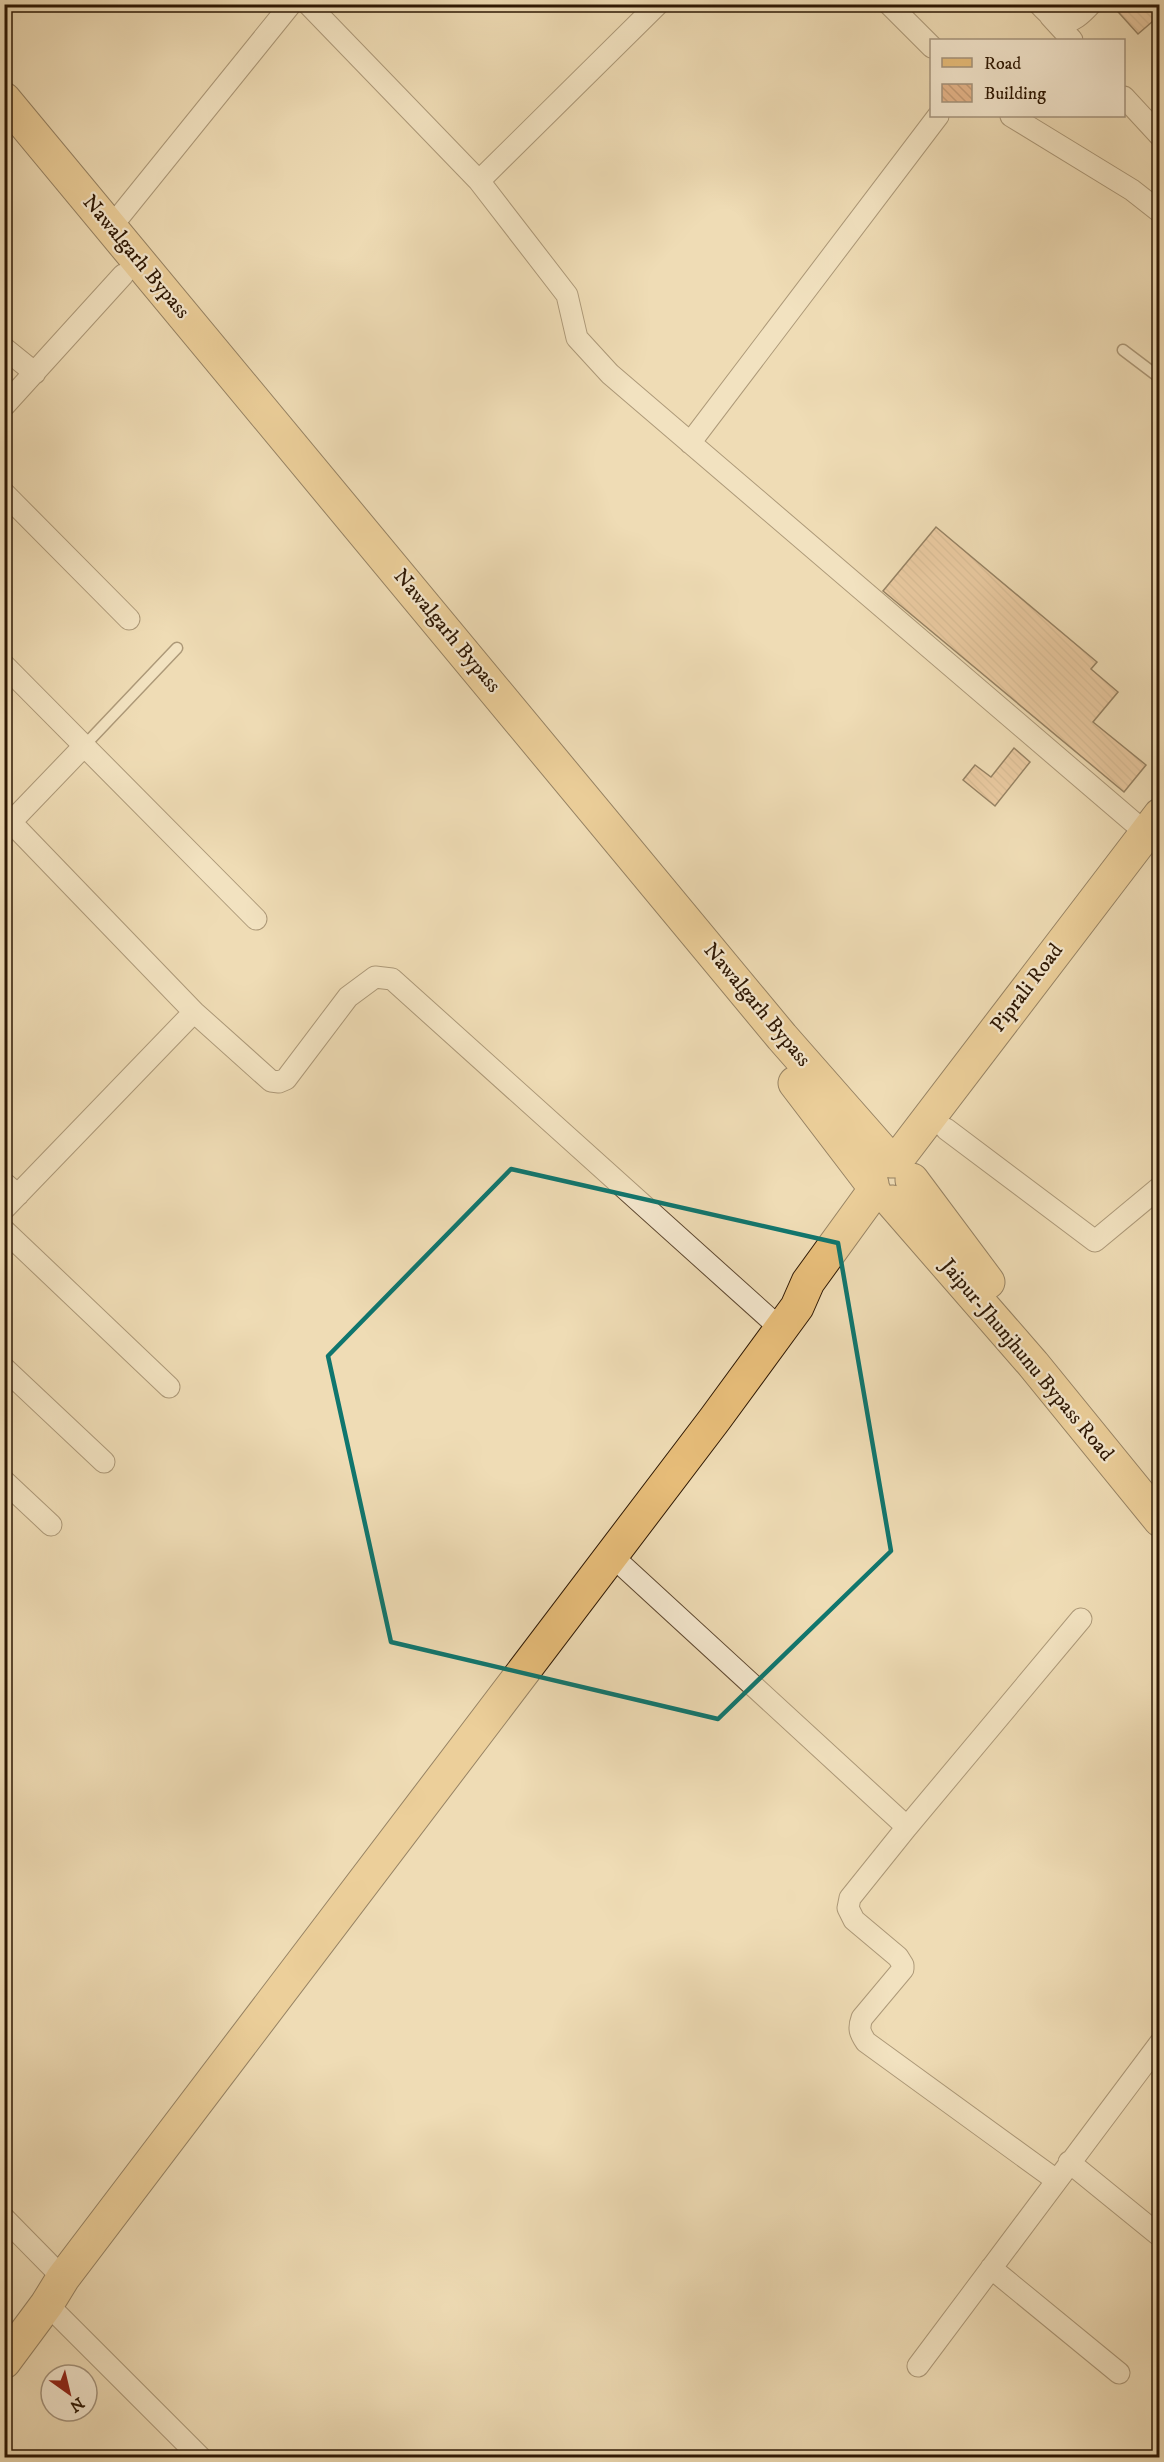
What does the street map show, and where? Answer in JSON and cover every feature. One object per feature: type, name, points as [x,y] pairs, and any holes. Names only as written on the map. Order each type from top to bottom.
[{"type":"main road","name":"Nawalgarh Bypass","points":[[4,99],[111,227],[774,1043]]},
{"type":"main road","name":"Nawalgarh Bypass","points":[[4,130],[123,275],[198,360],[563,797],[892,1182],[999,1296],[1039,1359]]},
{"type":"main road","points":[[4,2362],[55,2291],[789,1318],[808,1282],[892,1182],[946,1129],[1155,833]]},
{"type":"main road","name":"Piprali Road","points":[[892,1182],[1155,833]]},
{"type":"main road","points":[[1039,1359],[1160,1488]]},
{"type":"main road","name":"Jaipur-Jhunjhunu Bypass Road","points":[[1039,1359],[1160,1520]]},
{"type":"street","points":[[111,227],[291,4]]},
{"type":"street","points":[[308,4],[479,181],[567,295],[577,338],[585,350],[690,443],[1155,833]]},
{"type":"street","points":[[479,181],[658,4]]},
{"type":"street","points":[[889,4],[930,45]]},
{"type":"street","points":[[1044,10],[1062,22],[1070,22],[1079,18],[1091,4]]},
{"type":"street","points":[[1044,10],[1071,39]]},
{"type":"street","points":[[1125,98],[1160,136]]},
{"type":"street","points":[[690,443],[937,117]]},
{"type":"street","points":[[1013,117],[1132,190],[1160,212]]},
{"type":"street","points":[[4,406],[123,275]]},
{"type":"street","points":[[4,348],[34,373]]},
{"type":"street","points":[[4,494],[129,619]]},
{"type":"street","points":[[4,665],[256,919]]},
{"type":"street","points":[[84,746],[8,818],[194,1012],[271,1082],[286,1079],[348,997],[375,977],[392,979],[789,1318]]},
{"type":"street","points":[[9,1196],[194,1012]]},
{"type":"street","points":[[946,1129],[1095,1241],[1160,1187]]},
{"type":"street","points":[[4,1230],[169,1387]]},
{"type":"street","points":[[4,1368],[104,1462]]},
{"type":"street","points":[[4,1481],[51,1525]]},
{"type":"street","points":[[611,1555],[907,1827]]},
{"type":"street","points":[[1056,2180],[866,2042],[859,2027],[862,2018],[903,1969],[903,1965],[898,1957],[854,1920],[848,1908],[850,1898],[907,1827],[1081,1619]]},
{"type":"street","points":[[918,2366],[1160,2043]]},
{"type":"street","points":[[1069,2162],[1160,2236]]},
{"type":"street","points":[[4,2218],[55,2291],[201,2457]]},
{"type":"street","points":[[991,2268],[1119,2373]]},
{"type":"lane","points":[[1124,350],[1160,378]]},
{"type":"lane","points":[[84,746],[177,648]]},
{"type":"highlighted area","points":[[511,1169],[838,1243],[891,1551],[718,1719],[391,1642],[328,1356]]},
{"type":"building","points":[[1111,4],[1160,4],[1160,15],[1138,34]]},
{"type":"building","points":[[936,527],[1097,662],[1091,669],[1118,692],[1093,722],[1146,765],[1124,792],[883,591]]},
{"type":"building","points":[[1014,748],[1030,762],[995,806],[963,780],[975,765],[991,777]]}]
